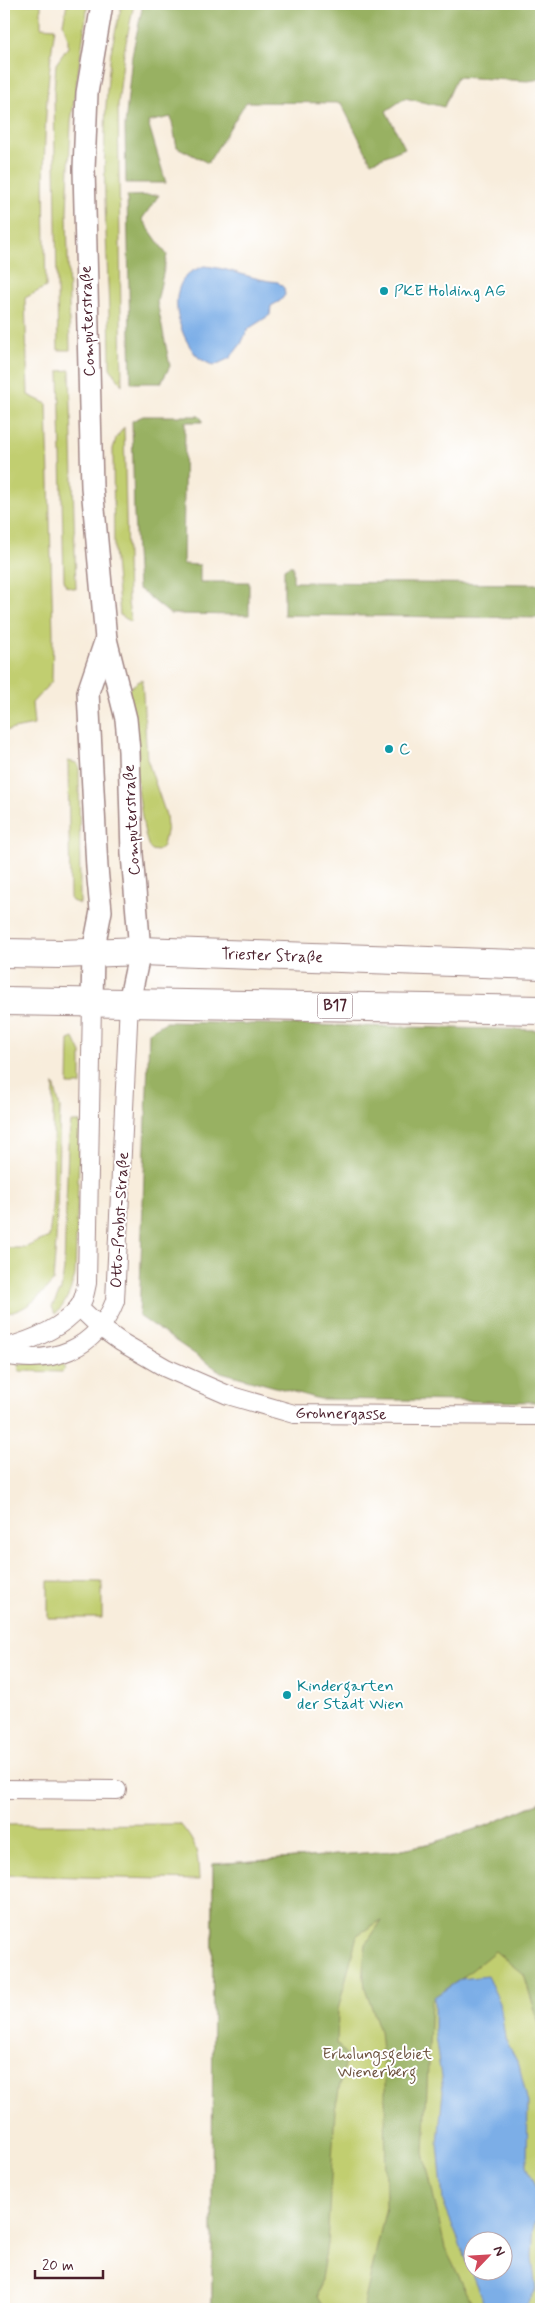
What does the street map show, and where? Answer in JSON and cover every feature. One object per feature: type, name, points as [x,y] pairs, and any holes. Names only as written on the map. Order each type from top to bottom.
[{"type":"main road","name":"Triester Straße","points":[[4,953],[61,954],[140,951],[541,964]]},
{"type":"main road","name":"B17","points":[[4,1001],[541,1010]]},
{"type":"street","name":"Computerstraße","points":[[102,4],[87,93],[84,169],[92,487],[106,639],[124,711],[128,743],[132,854],[140,951],[129,1002]]},
{"type":"street","name":"Computerstraße","points":[[92,1002],[93,952],[101,911],[88,692],[106,639]]},
{"type":"street","name":"Otto-Probst-Straße","points":[[79,1307],[87,1283],[92,1002]]},
{"type":"street","name":"Otto-Probst-Straße","points":[[4,1355],[24,1359],[48,1358],[70,1352],[100,1327],[110,1313],[117,1287],[129,1002]]},
{"type":"street","name":"Grohnergasse","points":[[79,1307],[100,1327],[158,1364],[228,1395],[294,1414],[541,1416]]},
{"type":"street","points":[[4,1348],[39,1337],[69,1318],[79,1307]]},
{"type":"street","points":[[4,1789],[118,1790]]},
{"type":"green space","points":[[4,4],[41,4],[41,27],[55,28],[45,124],[46,287],[25,298],[28,395],[47,404],[53,634],[52,681],[32,703],[34,725],[4,731]]},
{"type":"green space","points":[[67,4],[88,4],[71,122],[67,211],[70,350],[58,350],[54,92],[56,64],[68,47],[68,39],[63,23]]},
{"type":"green space","points":[[122,4],[134,4],[124,52],[118,105],[122,385],[110,368],[105,210],[105,130],[111,52]]},
{"type":"green space","points":[[143,4],[541,4],[541,79],[528,81],[457,77],[444,107],[405,98],[386,111],[405,148],[371,162],[341,103],[246,102],[208,163],[177,147],[171,117],[148,122],[166,183],[126,183],[125,126],[132,55]]},
{"type":"green space","points":[[159,195],[142,219],[167,255],[157,302],[170,366],[161,383],[131,383],[127,196]]},
{"type":"green space","points":[[70,370],[76,589],[66,586],[64,580],[59,371]]},
{"type":"green space","points":[[143,416],[199,416],[202,419],[202,422],[185,422],[183,564],[200,565],[200,582],[249,582],[249,615],[170,614],[138,588],[132,421]]},
{"type":"green space","points":[[124,427],[128,603],[131,622],[120,615],[114,550],[113,449],[116,438]]},
{"type":"green space","points":[[293,566],[293,582],[541,584],[541,618],[284,615],[284,569]]},
{"type":"green space","points":[[142,679],[147,759],[166,815],[167,827],[163,846],[157,851],[151,850],[143,824],[136,775],[128,689]]},
{"type":"green space","points":[[68,761],[77,763],[79,767],[80,904],[72,901],[70,898]]},
{"type":"green space","points":[[166,1022],[541,1030],[541,1402],[319,1399],[221,1372],[139,1316],[149,1032]]},
{"type":"green space","points":[[74,1038],[81,1053],[81,1085],[68,1085],[69,1040]]},
{"type":"green space","points":[[54,1084],[60,1108],[53,1282],[25,1307],[4,1313],[4,1248],[24,1248],[49,1237],[53,1199]]},
{"type":"green space","points":[[71,1122],[80,1122],[75,1275],[66,1301],[55,1314],[52,1307],[61,1290],[64,1269],[68,1145]]},
{"type":"green space","points":[[62,1362],[66,1368],[62,1372],[19,1371],[18,1364]]},
{"type":"green space","points":[[48,1581],[102,1582],[102,1618],[48,1618]]},
{"type":"green space","name":"Erholungsgebiet Wienerberg","points":[[541,1802],[541,2309],[212,2309],[213,1864],[393,1851],[432,1843],[488,1825]]},
{"type":"green space","name":"Erholungsgebiet Wienerberg","points":[[541,1802],[541,2106],[539,2024],[524,1975],[495,1951],[461,1979],[431,2000],[424,2153],[445,2248],[475,2309],[363,2309],[386,2207],[385,2082],[380,2031],[365,1988],[363,1969],[366,1944],[382,1920],[357,1935],[338,2010],[337,2044],[346,2055],[335,2110],[327,2244],[318,2296],[326,2309],[212,2309],[213,1864],[393,1851],[432,1843],[488,1825]]},
{"type":"green space","points":[[180,1824],[194,1844],[199,1880],[4,1875],[4,1825]]},
{"type":"water","points":[[204,266],[278,282],[284,288],[285,295],[280,301],[271,306],[270,315],[248,329],[241,344],[230,358],[213,366],[199,358],[192,350],[178,318],[177,295],[180,285],[192,271]]},
{"type":"water","points":[[487,1976],[500,2003],[505,2038],[519,2065],[528,2103],[527,2165],[541,2204],[541,2219],[534,2223],[532,2257],[536,2290],[524,2309],[486,2309],[474,2280],[512,2280],[512,2230],[462,2230],[462,2249],[443,2202],[438,2143],[443,2091],[434,2029],[434,1997],[461,1979]]},
{"type":"place","name":"PKE Holding AG","points":[[384,291]]},
{"type":"place","name":"C","points":[[389,749]]},
{"type":"place","name":"Kindergarten der Stadt Wien","points":[[287,1695]]}]
